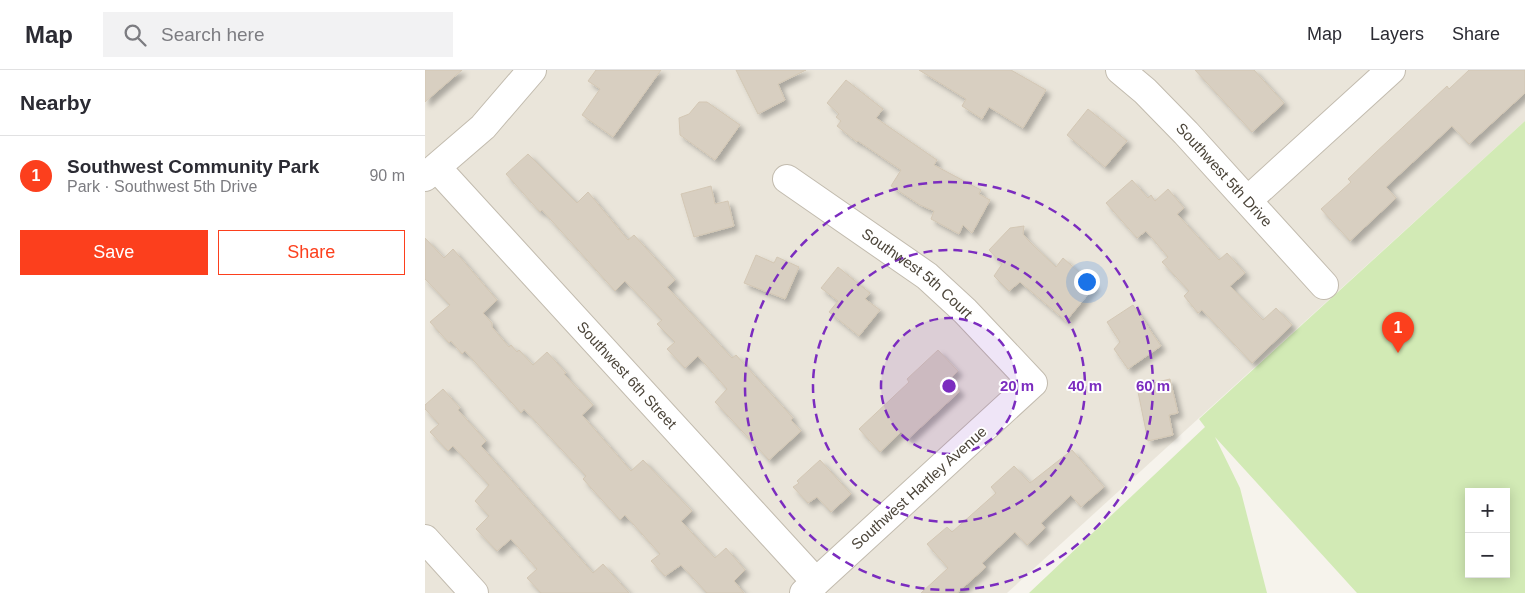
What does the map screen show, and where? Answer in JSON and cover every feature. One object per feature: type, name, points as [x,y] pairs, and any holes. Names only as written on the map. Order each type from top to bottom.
[{"type":"street","points":[[431,173],[483,127],[532,70]]},
{"type":"street","name":"Southwest 5th Drive","points":[[1120,70],[1179,126],[1324,285]]},
{"type":"street","points":[[1248,200],[1391,70]]},
{"type":"street","name":"Southwest 6th Street","points":[[431,173],[810,588]]},
{"type":"street","name":"Southwest 5th Court","points":[[787,179],[927,276],[965,311],[1033,384]]},
{"type":"street","name":"Southwest Hartley Avenue","points":[[810,588],[1033,384]]},
{"type":"street","points":[[425,539],[474,593]]},
{"type":"shaded area","points":[[425,70],[1525,70],[1525,121],[1007,593],[425,593]]},
{"type":"green space","points":[[1525,121],[1525,593],[1357,593],[1215,437],[1240,488],[1267,593],[1029,593],[1205,427],[1199,419]]},
{"type":"building","points":[[425,70],[462,70],[425,102]]},
{"type":"building","points":[[596,70],[661,70],[613,137],[582,115],[600,89],[588,81]]},
{"type":"building","points":[[736,70],[806,70],[778,84],[785,100],[758,114]]},
{"type":"building","points":[[919,70],[1011,70],[1046,90],[1023,128],[989,107],[982,119],[962,106],[966,99]]},
{"type":"building","points":[[1195,70],[1254,70],[1284,103],[1252,132]]},
{"type":"building","points":[[1469,70],[1525,70],[1525,93],[1469,144],[1452,126],[1386,187],[1396,198],[1350,241],[1321,209],[1351,182],[1348,179],[1374,154],[1447,86],[1449,89]]},
{"type":"building","points":[[846,80],[883,109],[876,118],[937,160],[934,165],[981,190],[979,194],[990,200],[972,233],[963,225],[959,234],[931,219],[934,211],[920,205],[891,186],[901,170],[857,142],[837,126],[841,121],[836,117],[839,114],[827,103]]},
{"type":"building","points":[[699,102],[707,102],[740,125],[715,160],[680,135],[679,118],[689,114]]},
{"type":"building","points":[[1088,109],[1127,141],[1105,167],[1067,135]]},
{"type":"building","points":[[528,154],[577,203],[588,192],[628,240],[634,235],[675,280],[667,287],[732,358],[736,355],[793,418],[791,420],[801,431],[769,460],[715,402],[727,389],[698,356],[685,368],[667,349],[675,342],[657,324],[662,320],[625,281],[615,291],[542,210],[540,212],[506,174]]},
{"type":"building","points":[[1132,180],[1148,198],[1151,195],[1155,201],[1168,189],[1184,208],[1177,214],[1219,260],[1227,253],[1245,273],[1230,286],[1263,320],[1276,308],[1292,325],[1252,363],[1202,310],[1198,313],[1184,296],[1189,291],[1162,262],[1168,257],[1146,231],[1137,238],[1106,203]]},
{"type":"building","points":[[711,186],[715,204],[728,201],[734,226],[694,237],[681,194]]},
{"type":"building","points":[[1024,226],[1023,234],[1056,267],[1063,258],[1095,286],[1066,321],[1020,282],[1009,291],[994,276],[1002,264],[989,250],[1010,228]]},
{"type":"building","points":[[425,238],[444,258],[453,249],[497,300],[483,313],[509,347],[511,345],[517,352],[519,350],[533,365],[547,352],[566,373],[564,374],[593,405],[582,415],[631,471],[643,460],[692,511],[681,521],[715,558],[726,548],[745,570],[734,581],[744,593],[707,593],[681,565],[665,576],[651,561],[660,554],[625,515],[620,520],[583,479],[586,476],[524,409],[521,413],[465,351],[462,354],[430,322],[450,305],[425,279]]},
{"type":"building","points":[[756,255],[774,263],[777,257],[799,267],[785,299],[744,283]]},
{"type":"building","points":[[838,267],[870,293],[865,299],[880,310],[859,336],[829,312],[838,301],[821,288]]},
{"type":"building","points":[[1133,305],[1161,346],[1128,369],[1114,349],[1120,342],[1107,322]]},
{"type":"building","points":[[938,350],[958,371],[949,380],[960,391],[908,439],[901,432],[880,452],[859,429],[909,382],[907,379]]},
{"type":"building","points":[[1170,379],[1178,413],[1169,415],[1173,435],[1148,441],[1137,387]]},
{"type":"building","points":[[443,389],[460,408],[458,410],[486,441],[481,446],[593,573],[603,564],[629,593],[541,593],[527,578],[537,569],[511,539],[497,551],[476,529],[489,516],[475,501],[489,485],[453,446],[448,451],[430,432],[439,424],[425,409],[425,405]]},
{"type":"building","points":[[1072,450],[1104,487],[1081,507],[1071,495],[1041,523],[1045,528],[1027,545],[1015,532],[982,563],[986,567],[957,593],[921,593],[948,568],[927,544],[947,527],[952,532],[996,493],[991,487],[1014,466],[1030,483]]},
{"type":"building","points":[[820,460],[851,494],[831,512],[817,497],[808,503],[793,487]]},
{"type":"place","name":"Southwest Community Park","points":[[1398,353]]}]
